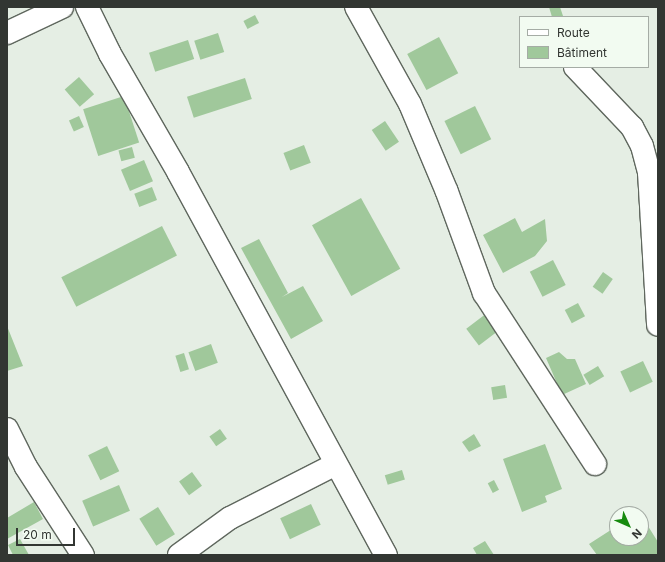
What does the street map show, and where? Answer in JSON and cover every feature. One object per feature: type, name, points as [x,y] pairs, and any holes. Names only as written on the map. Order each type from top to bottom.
[{"type":"street","points":[[7,33],[62,7]]},
{"type":"street","points":[[87,7],[110,54],[178,172],[386,555]]},
{"type":"street","points":[[356,7],[410,104],[447,192],[484,293],[595,464]]},
{"type":"street","points":[[576,68],[632,127],[642,146],[649,172],[658,325]]},
{"type":"street","points":[[7,430],[26,467],[83,555]]},
{"type":"street","points":[[179,555],[230,518],[336,464]]},
{"type":"building","points":[[549,7],[560,7],[563,16],[552,16]]},
{"type":"building","points":[[255,15],[259,23],[248,29],[243,21]]},
{"type":"building","points":[[218,33],[224,52],[200,60],[194,41]]},
{"type":"building","points":[[439,37],[458,73],[426,90],[407,54]]},
{"type":"building","points":[[188,40],[194,59],[155,72],[149,53]]},
{"type":"building","points":[[79,77],[94,94],[80,107],[65,89]]},
{"type":"building","points":[[245,78],[252,99],[194,118],[187,97]]},
{"type":"building","points":[[124,96],[139,143],[98,156],[83,109]]},
{"type":"building","points":[[475,106],[491,139],[461,154],[444,121]]},
{"type":"building","points":[[79,116],[84,127],[74,131],[69,120]]},
{"type":"building","points":[[385,121],[399,142],[386,151],[372,130]]},
{"type":"building","points":[[304,145],[311,163],[290,171],[283,153]]},
{"type":"building","points":[[132,147],[135,158],[121,161],[118,151]]},
{"type":"building","points":[[144,160],[153,181],[130,191],[121,170]]},
{"type":"building","points":[[152,187],[157,200],[139,207],[134,194]]},
{"type":"building","points":[[361,198],[400,269],[351,296],[312,225]]},
{"type":"building","points":[[515,218],[522,232],[545,219],[547,241],[535,256],[503,273],[483,235]]},
{"type":"building","points":[[162,226],[177,255],[76,307],[61,277]]},
{"type":"building","points":[[259,239],[288,293],[282,297],[303,286],[323,321],[291,339],[241,248]]},
{"type":"building","points":[[553,260],[566,285],[543,297],[530,272]]},
{"type":"building","points":[[603,272],[613,279],[603,294],[593,287]]},
{"type":"building","points":[[578,303],[585,316],[572,323],[565,310]]},
{"type":"building","points":[[487,313],[500,330],[479,345],[466,329]]},
{"type":"building","points":[[7,326],[23,366],[7,371]]},
{"type":"building","points":[[211,344],[218,363],[195,371],[188,352]]},
{"type":"building","points":[[559,352],[567,359],[575,359],[586,384],[562,395],[546,358]]},
{"type":"building","points":[[184,353],[189,369],[180,372],[175,356]]},
{"type":"building","points":[[643,361],[653,382],[630,392],[620,372]]},
{"type":"building","points":[[598,366],[604,376],[590,385],[583,375]]},
{"type":"building","points":[[505,385],[507,398],[493,400],[491,387]]},
{"type":"building","points":[[220,429],[227,439],[216,446],[209,436]]},
{"type":"building","points":[[474,434],[481,446],[469,452],[462,442]]},
{"type":"building","points":[[545,444],[562,489],[545,496],[547,502],[522,512],[503,459]]},
{"type":"building","points":[[107,446],[119,471],[100,480],[88,455]]},
{"type":"building","points":[[402,470],[405,480],[388,485],[385,475]]},
{"type":"building","points":[[192,472],[202,486],[189,495],[179,481]]},
{"type":"building","points":[[494,480],[499,490],[493,493],[488,483]]},
{"type":"building","points":[[119,485],[130,511],[93,526],[82,501]]},
{"type":"building","points":[[34,502],[43,519],[7,539],[7,518]]},
{"type":"building","points":[[311,504],[321,525],[290,539],[280,518]]},
{"type":"building","points":[[158,507],[175,534],[156,546],[139,519]]},
{"type":"building","points":[[649,528],[658,542],[658,555],[597,555],[589,544],[609,531],[609,546],[649,546]]},
{"type":"building","points":[[20,539],[29,555],[13,555],[8,545]]},
{"type":"building","points":[[485,541],[494,555],[477,555],[473,548]]}]
